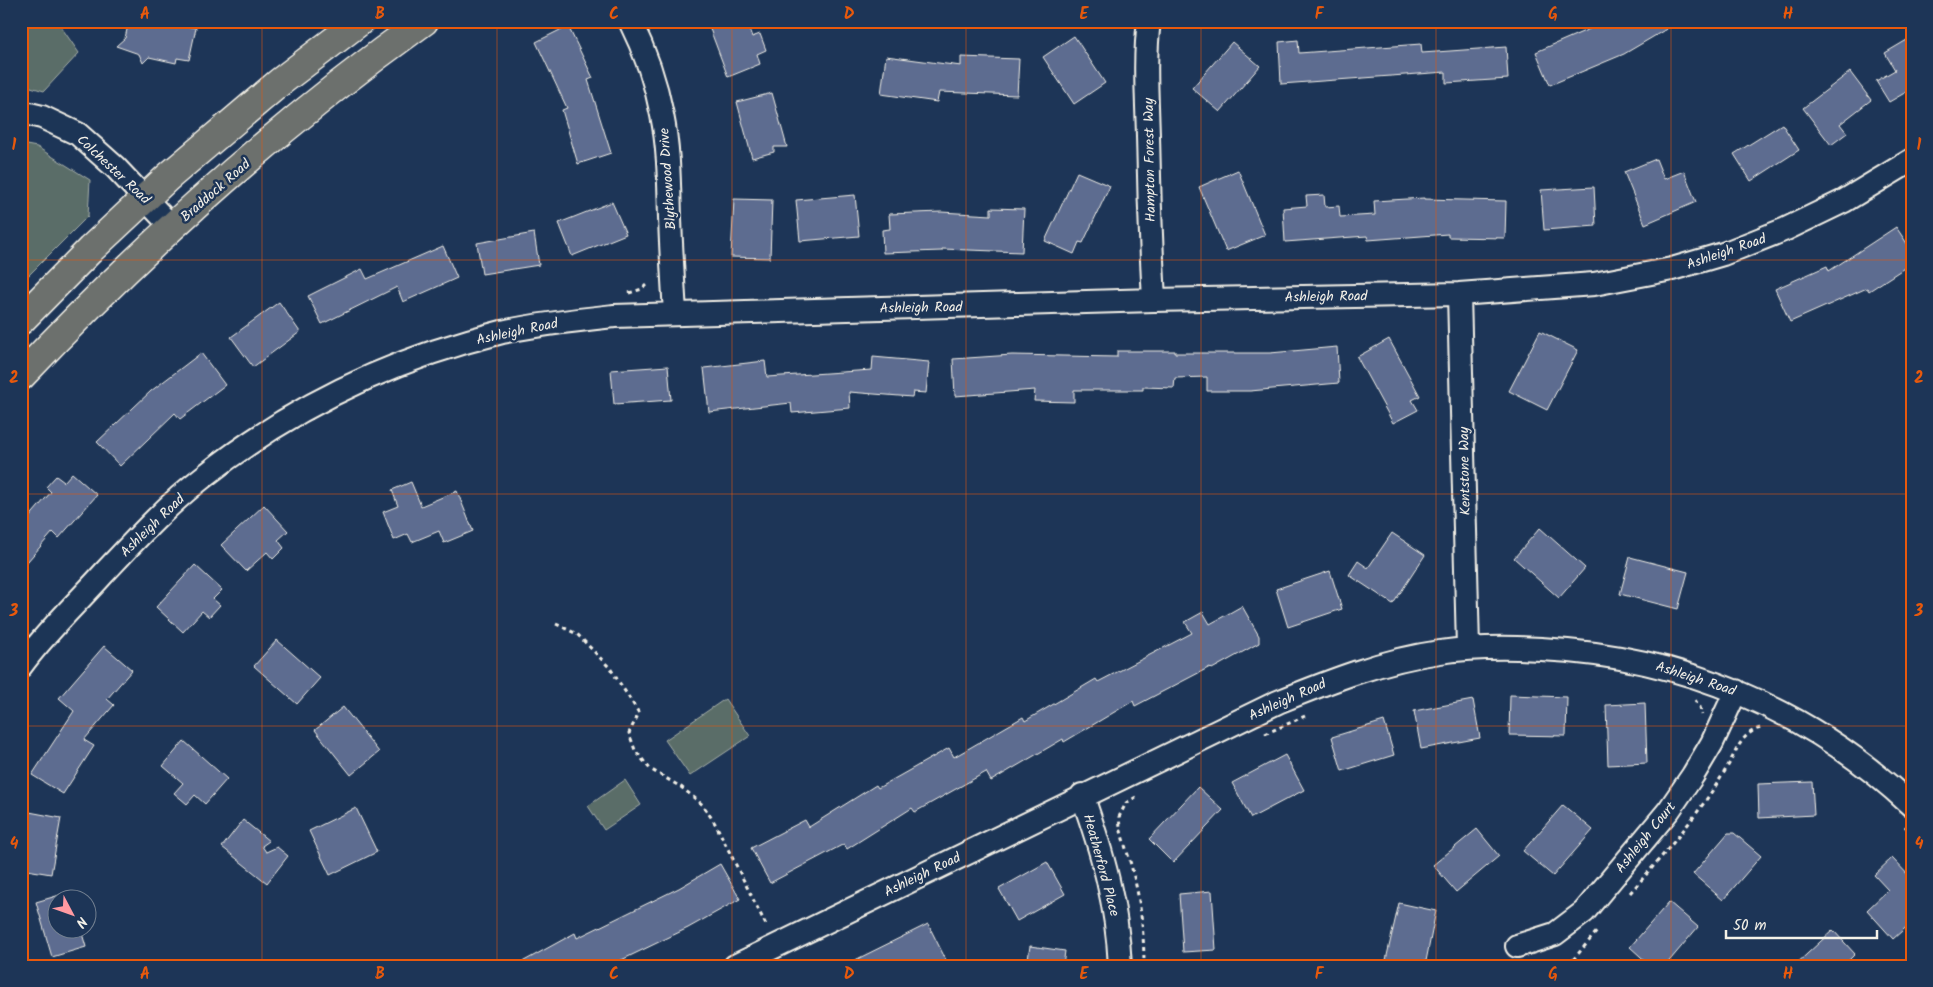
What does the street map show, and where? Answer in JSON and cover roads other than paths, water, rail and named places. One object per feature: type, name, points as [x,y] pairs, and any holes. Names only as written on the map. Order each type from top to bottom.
[{"type":"main road","points":[[21,320],[145,197],[280,82],[360,21]]},
{"type":"main road","name":"Braddock Road","points":[[21,376],[92,304],[172,228],[244,164],[309,110],[424,21]]},
{"type":"street","name":"Blythewood Drive","points":[[630,21],[654,79],[668,150],[675,313]]},
{"type":"street","name":"Hampton Forest Way","points":[[1149,21],[1147,40],[1147,104],[1150,244],[1154,300]]},
{"type":"street","name":"Colchester Road","points":[[21,112],[42,117],[78,134],[115,167],[172,228]]},
{"type":"street","name":"Ashleigh Road","points":[[21,666],[38,645],[138,538],[179,498],[208,473],[271,428],[345,388],[382,371],[434,351],[502,332],[614,316],[675,313],[1459,294],[1594,284],[1672,269],[1723,254],[1786,229],[1844,201],[1912,160]]},
{"type":"street","name":"Kentstone Way","points":[[1459,294],[1468,648]]},
{"type":"street","name":"Ashleigh Road","points":[[735,966],[1278,702],[1337,678],[1395,661],[1468,648],[1512,647],[1588,652],[1646,662],[1686,673],[1736,691],[1800,722],[1842,748],[1878,776],[1906,815]]},
{"type":"street","name":"Ashleigh Court","points":[[1517,946],[1556,934],[1584,912],[1674,803],[1712,743],[1736,691]]},
{"type":"street","name":"Heatherford Place","points":[[1082,796],[1100,844],[1113,898],[1120,966]]}]
